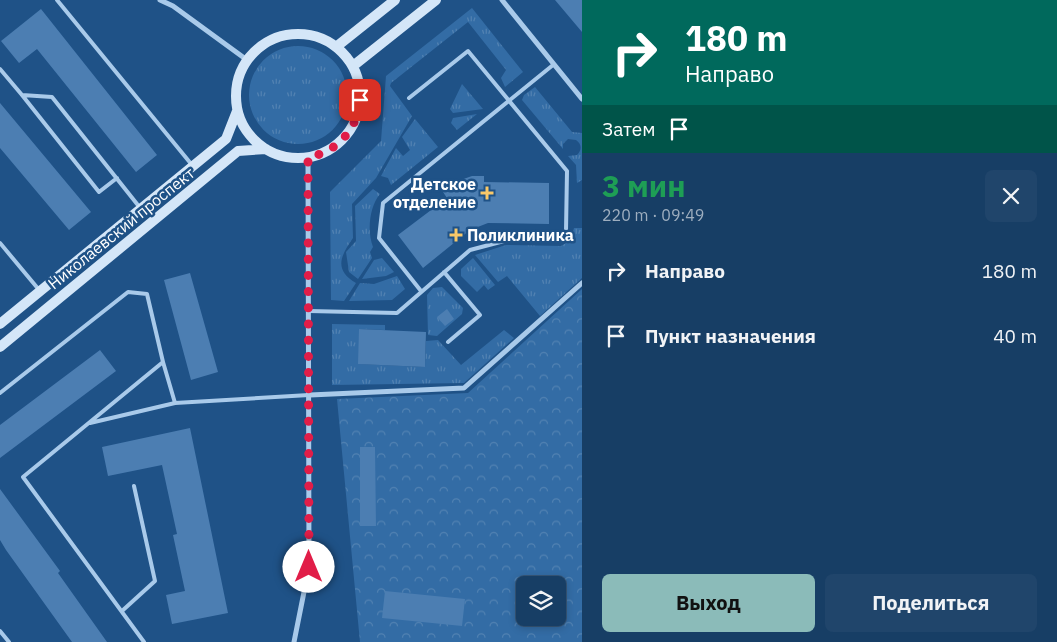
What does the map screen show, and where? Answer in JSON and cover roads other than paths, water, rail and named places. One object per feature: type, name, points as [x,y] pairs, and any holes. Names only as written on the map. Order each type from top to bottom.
[{"type":"main road","points":[[336,46],[395,0]]},
{"type":"main road","points":[[353,66],[436,0]]},
{"type":"main road","points":[[305,33],[326,39],[336,46],[343,51],[353,66],[361,89],[360,110],[351,130],[336,145],[318,155],[308,157],[290,157],[276,154],[258,144],[245,129],[237,111],[236,91],[240,72],[247,60],[266,42],[285,34],[305,33]]},
{"type":"main road","name":"Николаевский проспект","points":[[0,324],[226,139],[237,111]]},
{"type":"main road","name":"Николаевский проспект","points":[[0,347],[238,151],[267,149]]},
{"type":"street","points":[[160,0],[172,6],[247,60]]},
{"type":"street","points":[[502,0],[582,99]]},
{"type":"street","points":[[294,642],[309,567],[308,157]]},
{"type":"street","points":[[310,395],[464,388],[582,283]]},
{"type":"lane","points":[[57,0],[194,167]]},
{"type":"lane","points":[[309,311],[397,313],[470,250],[508,240],[557,240],[566,231],[567,171],[468,51],[409,98]]},
{"type":"lane","points":[[421,291],[379,238],[383,203],[553,65]]},
{"type":"lane","points":[[0,69],[99,192],[117,178]]},
{"type":"lane","points":[[22,96],[52,96],[141,209]]},
{"type":"lane","points":[[0,243],[40,291]]},
{"type":"lane","points":[[444,272],[480,315],[448,342]]},
{"type":"lane","points":[[0,393],[128,292],[147,294],[175,403]]},
{"type":"lane","points":[[144,642],[24,477],[163,362]]},
{"type":"lane","points":[[88,424],[175,403],[310,395]]},
{"type":"lane","points":[[122,611],[155,581],[134,486]]},
{"type":"lane","points":[[0,630],[9,642]]},
{"type":"place","name":"Детское отделение","points":[[487,193]]},
{"type":"place","name":"Поликлиника","points":[[456,235]]}]
